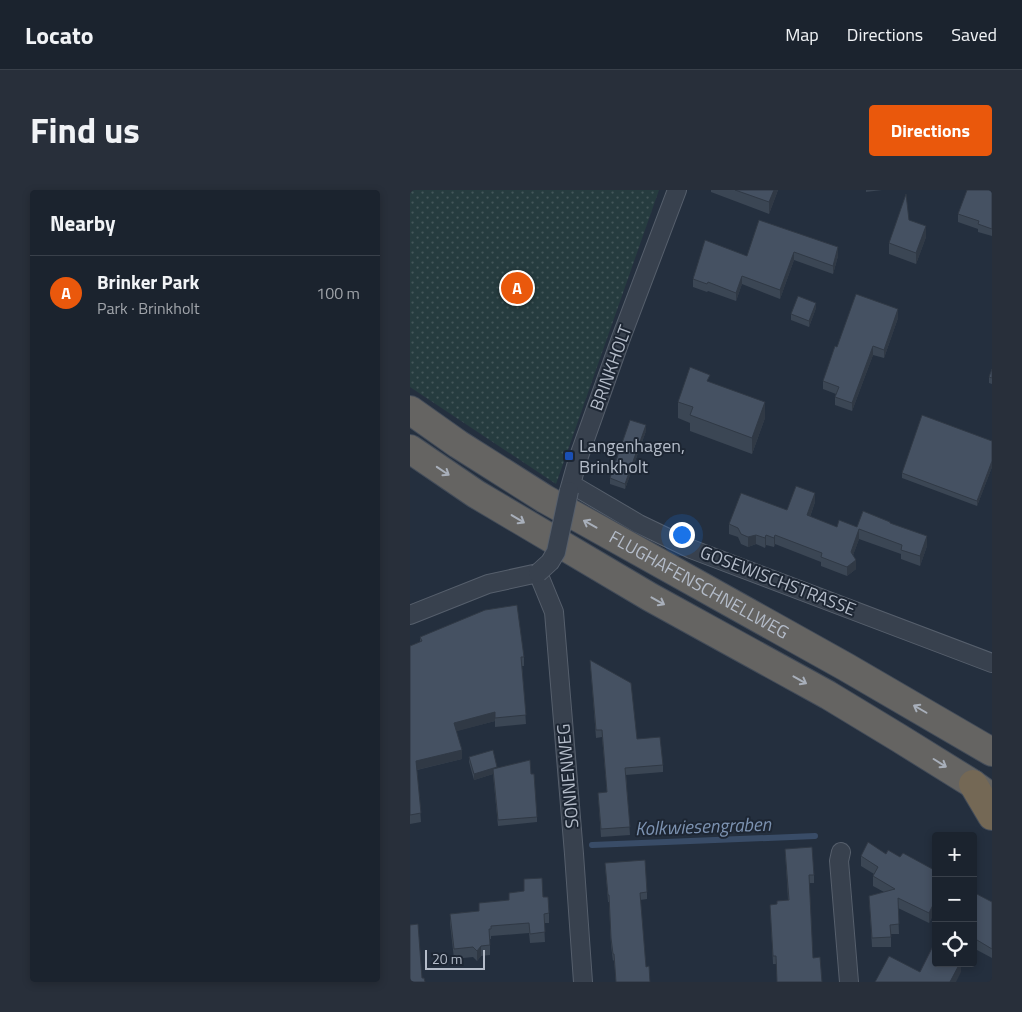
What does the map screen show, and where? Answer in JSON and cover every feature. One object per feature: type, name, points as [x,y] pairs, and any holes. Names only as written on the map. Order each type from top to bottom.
[{"type":"highway","name":"FLUGHAFENSCHNELLWEG","points":[[410,410],[458,444],[545,499],[846,667],[992,752]]},
{"type":"highway","name":"FLUGHAFENSCHNELLWEG","points":[[410,449],[476,494],[650,597],[828,695],[982,791]]},
{"type":"highway","points":[[982,791],[992,816]]},
{"type":"street","name":"BRINKHOLT","points":[[538,573],[550,562],[556,552],[578,459],[677,190]]},
{"type":"street","name":"GOSEWISCHSTRASSE","points":[[570,488],[691,549],[992,663]]},
{"type":"street","points":[[410,615],[488,584],[538,573]]},
{"type":"street","name":"SONNENWEG","points":[[538,573],[554,612],[583,982]]},
{"type":"street","points":[[841,852],[839,861],[849,982]]},
{"type":"green space","points":[[410,190],[659,190],[556,484],[410,387]]},
{"type":"building","points":[[735,190],[774,190],[769,202]]},
{"type":"building","points":[[967,190],[992,190],[992,229],[978,224],[979,221],[958,214]]},
{"type":"building","points":[[906,194],[909,220],[926,226],[916,253],[889,243]]},
{"type":"building","points":[[759,220],[838,247],[833,266],[794,252],[780,290],[742,276],[736,293],[708,282],[707,284],[693,279],[705,240],[747,256]]},
{"type":"building","points":[[856,294],[898,309],[884,350],[873,346],[852,403],[835,397],[839,387],[823,381]]},
{"type":"building","points":[[798,296],[816,303],[809,321],[791,314]]},
{"type":"building","points":[[690,367],[710,375],[707,381],[765,402],[752,438],[690,415],[693,407],[678,402]]},
{"type":"building","points":[[922,415],[992,441],[992,461],[977,501],[902,473]]},
{"type":"building","points":[[630,420],[646,425],[625,484],[610,478]]},
{"type":"building","points":[[796,486],[815,493],[807,515],[837,527],[839,520],[857,527],[863,511],[927,536],[920,556],[901,550],[902,545],[859,529],[851,552],[856,560],[847,567],[821,557],[822,553],[775,535],[774,538],[766,535],[765,538],[756,535],[748,537],[741,534],[738,528],[729,524],[741,493],[787,510]]},
{"type":"building","points":[[517,605],[524,657],[521,657],[526,715],[495,718],[495,712],[454,723],[462,750],[416,761],[421,813],[410,815],[410,646],[422,641],[420,637],[485,610]]},
{"type":"building","points":[[590,660],[631,683],[637,739],[660,737],[663,765],[625,768],[630,827],[601,829],[598,793],[607,792],[602,730],[596,730]]},
{"type":"building","points":[[493,750],[497,767],[474,774],[469,757]]},
{"type":"building","points":[[530,760],[531,774],[534,774],[537,817],[498,820],[493,769]]},
{"type":"building","points":[[868,842],[886,854],[888,850],[900,857],[903,853],[932,869],[932,907],[929,913],[898,898],[899,924],[890,925],[891,937],[872,938],[869,896],[895,889],[873,876],[878,867],[861,856]]},
{"type":"building","points":[[812,847],[814,875],[809,875],[813,958],[820,957],[822,982],[777,982],[776,956],[773,956],[770,905],[777,904],[777,901],[789,900],[785,849]]},
{"type":"building","points":[[645,860],[647,892],[640,893],[646,967],[649,966],[650,982],[616,982],[605,863]]},
{"type":"building","points":[[542,878],[543,897],[548,897],[549,913],[544,914],[545,932],[530,934],[529,923],[491,926],[491,929],[489,929],[490,945],[481,946],[477,951],[473,947],[454,949],[450,914],[479,911],[479,903],[509,900],[509,893],[524,891],[524,879]]},
{"type":"building","points":[[977,894],[992,902],[992,949],[977,940]]},
{"type":"building","points":[[418,924],[422,978],[424,978],[425,982],[410,982],[410,925]]},
{"type":"building","points":[[932,948],[932,967],[958,967],[950,982],[875,982],[889,956],[920,972]]},
{"type":"waterway","name":"Kolkwiesengraben","points":[[592,845],[815,836]]},
{"type":"place","name":"Brinker Park","points":[[517,288]]},
{"type":"place","name":"Langenhagen, Brinkholt","points":[[569,456]]}]
